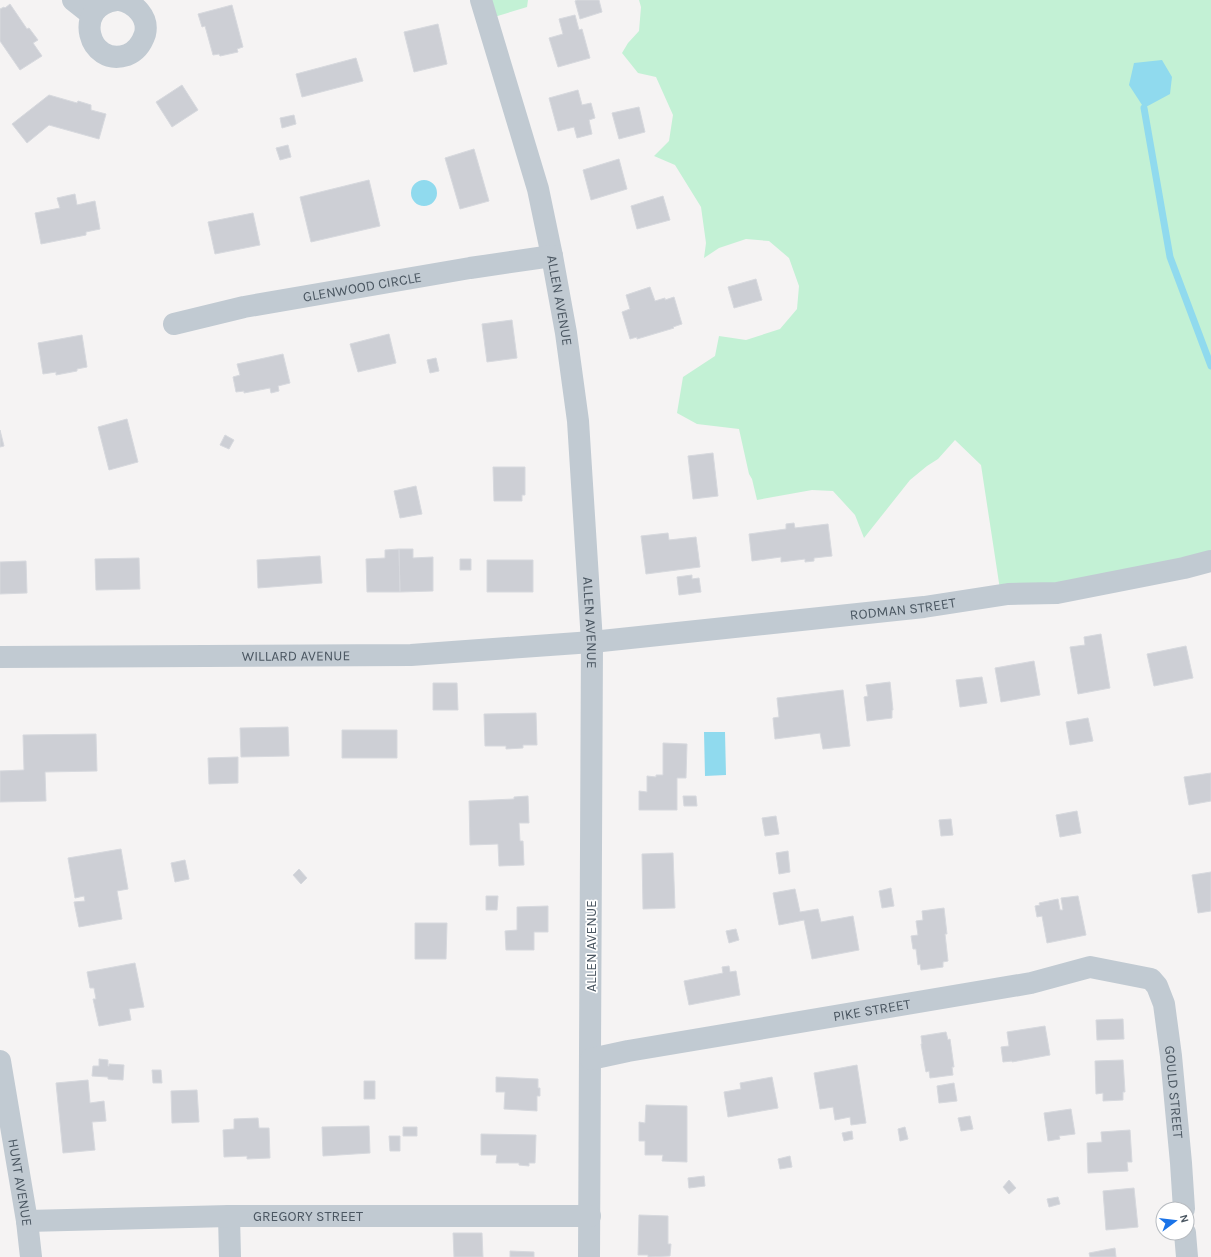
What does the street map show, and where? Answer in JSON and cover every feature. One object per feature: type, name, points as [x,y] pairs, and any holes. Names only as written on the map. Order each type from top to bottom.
[{"type":"street","points":[[74,0],[92,14]]},
{"type":"street","name":"ALLEN AVENUE","points":[[480,0],[538,189],[566,333],[578,421],[592,642],[589,1257]]},
{"type":"street","points":[[107,1],[127,1],[135,6],[141,13],[145,22],[143,40],[138,48],[130,54],[113,56],[102,53],[94,45],[90,36],[89,25],[92,14],[99,6],[107,1]]},
{"type":"street","name":"GLENWOOD CIRCLE","points":[[174,324],[244,307],[470,268],[552,256]]},
{"type":"street","name":"RODMAN STREET","points":[[592,642],[924,606],[1008,594],[1057,593],[1184,568],[1211,561]]},
{"type":"street","name":"WILLARD AVENUE","points":[[0,657],[411,655],[592,642]]},
{"type":"street","name":"PIKE STREET","points":[[591,1059],[628,1051],[1031,983],[1090,967],[1151,979]]},
{"type":"street","name":"GOULD STREET","points":[[1151,979],[1157,986],[1164,1004],[1171,1056],[1183,1201]]},
{"type":"street","name":"HUNT AVENUE","points":[[0,1061],[27,1221],[31,1257]]},
{"type":"street","points":[[229,1216],[230,1257]]},
{"type":"street","name":"GREGORY STREET","points":[[27,1221],[229,1216],[590,1216]]},
{"type":"street","points":[[1185,1241],[1186,1257]]},
{"type":"green space","points":[[473,0],[528,0],[527,7],[481,21]]},
{"type":"green space","points":[[639,0],[1211,0],[1211,561],[1001,596],[981,465],[955,440],[938,459],[910,480],[864,538],[855,515],[833,491],[812,490],[757,500],[752,479],[749,474],[739,429],[697,424],[677,413],[683,377],[715,356],[719,336],[746,340],[780,329],[797,309],[799,286],[789,258],[769,241],[746,239],[719,248],[704,258],[706,243],[701,207],[675,165],[654,156],[669,141],[673,115],[656,77],[638,73],[622,53],[628,43],[639,31],[641,7]]},
{"type":"water","points":[[1162,60],[1172,77],[1170,94],[1144,108],[1129,85],[1134,63]]},
{"type":"water","points":[[424,180],[433,184],[437,193],[433,202],[424,206],[415,202],[411,193],[415,184]]},
{"type":"water","points":[[704,732],[725,732],[726,775],[705,776]]},
{"type":"building","points":[[599,0],[602,12],[580,19],[575,1]]},
{"type":"building","points":[[10,4],[27,29],[29,28],[38,40],[33,43],[42,56],[20,70],[0,41],[0,9],[5,8]]},
{"type":"building","points":[[232,5],[243,47],[237,49],[238,52],[220,56],[219,54],[213,55],[205,26],[202,27],[198,14]]},
{"type":"building","points":[[575,15],[579,30],[582,29],[590,58],[558,67],[549,38],[563,34],[559,19]]},
{"type":"building","points":[[438,24],[447,64],[414,72],[404,32]]},
{"type":"building","points":[[356,58],[363,81],[302,97],[296,74]]},
{"type":"building","points":[[182,85],[198,110],[172,127],[156,102]]},
{"type":"building","points":[[578,90],[582,105],[591,103],[595,118],[589,120],[592,134],[577,138],[574,127],[558,131],[549,98]]},
{"type":"building","points":[[49,95],[77,103],[78,101],[91,105],[91,110],[106,114],[99,139],[49,125],[27,143],[12,124]]},
{"type":"building","points":[[639,107],[645,132],[619,139],[612,113]]},
{"type":"building","points":[[294,115],[296,124],[282,128],[280,118]]},
{"type":"building","points":[[288,145],[291,157],[280,160],[276,148]]},
{"type":"building","points":[[474,149],[489,201],[460,209],[445,158]]},
{"type":"building","points":[[619,159],[627,189],[591,200],[583,170]]},
{"type":"building","points":[[369,180],[380,226],[311,242],[300,197]]},
{"type":"building","points":[[75,194],[77,205],[95,201],[100,229],[86,232],[86,235],[41,244],[35,213],[60,208],[57,198]]},
{"type":"building","points":[[663,196],[670,220],[637,229],[631,206]]},
{"type":"building","points":[[253,213],[260,245],[215,254],[208,222]]},
{"type":"building","points":[[756,279],[762,300],[734,308],[728,287]]},
{"type":"building","points":[[650,287],[655,301],[674,297],[682,324],[673,327],[674,328],[637,339],[637,337],[630,339],[622,312],[630,309],[626,295]]},
{"type":"building","points":[[512,320],[517,358],[487,362],[482,324]]},
{"type":"building","points":[[389,334],[396,363],[358,372],[350,344]]},
{"type":"building","points":[[82,335],[87,367],[77,369],[77,371],[56,375],[56,372],[43,374],[38,343]]},
{"type":"building","points":[[283,354],[290,383],[278,386],[279,391],[271,393],[270,388],[244,393],[244,391],[236,392],[233,377],[240,375],[237,364]]},
{"type":"building","points":[[436,358],[439,371],[430,373],[427,360]]},
{"type":"building","points":[[127,419],[138,462],[109,470],[98,427]]},
{"type":"building","points":[[0,430],[4,446],[0,447]]},
{"type":"building","points":[[225,435],[234,440],[229,449],[220,445]]},
{"type":"building","points":[[713,453],[718,496],[693,499],[688,456]]},
{"type":"building","points":[[493,467],[525,467],[525,495],[522,495],[522,501],[494,501]]},
{"type":"building","points":[[416,486],[422,514],[400,518],[394,491]]},
{"type":"building","points":[[794,523],[795,528],[828,524],[832,556],[814,558],[814,561],[805,562],[805,559],[781,562],[781,557],[752,561],[749,534],[786,529],[786,524]]},
{"type":"building","points":[[668,533],[669,540],[696,537],[700,567],[646,574],[641,536]]},
{"type":"building","points":[[399,549],[413,549],[413,558],[433,557],[433,591],[400,592]]},
{"type":"building","points":[[399,549],[400,592],[367,592],[366,559],[385,558],[385,550]]},
{"type":"building","points":[[320,556],[322,583],[258,588],[257,560]]},
{"type":"building","points":[[139,558],[140,589],[96,590],[95,559]]},
{"type":"building","points":[[460,559],[471,559],[471,570],[460,570]]},
{"type":"building","points":[[487,560],[533,560],[533,592],[487,592]]},
{"type":"building","points":[[26,561],[27,593],[0,594],[0,562]]},
{"type":"building","points":[[692,575],[692,579],[699,578],[701,592],[679,595],[677,577]]},
{"type":"building","points":[[1101,634],[1110,688],[1078,694],[1070,647],[1085,645],[1084,637]]},
{"type":"building","points":[[1186,646],[1193,678],[1154,686],[1147,654]]},
{"type":"building","points":[[1034,661],[1040,695],[1001,702],[995,668]]},
{"type":"building","points":[[982,677],[987,703],[960,707],[956,680]]},
{"type":"building","points":[[890,682],[893,710],[892,718],[867,721],[864,697],[868,696],[866,685]]},
{"type":"building","points":[[433,683],[457,683],[458,710],[433,710]]},
{"type":"building","points":[[843,690],[850,746],[823,749],[820,733],[775,739],[773,718],[779,717],[777,698]]},
{"type":"building","points":[[536,713],[537,745],[523,745],[523,748],[506,749],[506,746],[485,746],[484,714]]},
{"type":"building","points":[[1088,718],[1093,741],[1070,745],[1066,722]]},
{"type":"building","points":[[288,727],[289,756],[241,757],[240,728]]},
{"type":"building","points":[[342,730],[397,730],[397,758],[342,758]]},
{"type":"building","points":[[96,734],[97,771],[45,772],[46,801],[0,802],[0,771],[24,770],[23,735]]},
{"type":"building","points":[[663,743],[687,744],[686,778],[677,778],[677,810],[639,810],[639,791],[647,792],[647,776],[656,777],[656,775],[663,775]]},
{"type":"building","points":[[238,757],[238,783],[209,784],[208,758]]},
{"type":"building","points":[[1211,773],[1211,801],[1189,805],[1184,777]]},
{"type":"building","points":[[528,796],[529,823],[519,823],[520,841],[523,841],[524,865],[499,866],[498,844],[470,845],[469,801],[514,799],[514,797]]},
{"type":"building","points":[[683,796],[696,796],[697,806],[684,806]]},
{"type":"building","points":[[1077,811],[1081,833],[1060,837],[1056,815]]},
{"type":"building","points":[[776,816],[779,834],[765,836],[762,818]]},
{"type":"building","points":[[951,819],[953,835],[941,836],[939,820]]},
{"type":"building","points":[[121,849],[128,889],[117,891],[122,919],[79,927],[74,902],[85,901],[84,896],[75,898],[68,858]]},
{"type":"building","points":[[788,851],[790,872],[779,874],[776,853]]},
{"type":"building","points":[[673,853],[675,908],[643,909],[642,854]]},
{"type":"building","points":[[185,860],[189,879],[175,882],[171,863]]},
{"type":"building","points":[[299,869],[307,878],[301,884],[293,875]]},
{"type":"building","points":[[1211,872],[1211,911],[1198,913],[1192,875]]},
{"type":"building","points":[[891,888],[894,906],[882,908],[879,891]]},
{"type":"building","points":[[795,889],[800,912],[818,909],[821,922],[853,916],[859,950],[812,959],[804,920],[779,925],[773,893]]},
{"type":"building","points":[[486,896],[498,896],[497,910],[486,910]]},
{"type":"building","points":[[1078,896],[1086,935],[1047,943],[1042,916],[1037,917],[1035,906],[1040,905],[1039,903],[1058,899],[1060,910],[1063,910],[1061,898]]},
{"type":"building","points":[[548,906],[548,932],[534,932],[534,950],[506,950],[505,931],[517,930],[517,907]]},
{"type":"building","points":[[944,908],[948,961],[943,962],[943,967],[921,970],[920,964],[918,965],[916,949],[913,949],[911,936],[918,935],[916,921],[923,920],[922,911]]},
{"type":"building","points":[[415,923],[447,923],[446,959],[415,959]]},
{"type":"building","points":[[736,929],[739,940],[729,943],[726,931]]},
{"type":"building","points":[[135,963],[144,1007],[129,1009],[131,1020],[99,1026],[93,999],[96,999],[94,988],[90,988],[87,972]]},
{"type":"building","points":[[729,966],[730,972],[736,971],[740,995],[689,1005],[684,981],[723,973],[722,967]]},
{"type":"building","points":[[1123,1019],[1124,1039],[1097,1040],[1096,1020]]},
{"type":"building","points":[[1045,1026],[1050,1055],[1012,1062],[1003,1062],[1001,1047],[1009,1046],[1007,1032]]},
{"type":"building","points":[[946,1032],[948,1040],[950,1039],[954,1067],[952,1067],[953,1075],[930,1078],[929,1071],[926,1072],[921,1036]]},
{"type":"building","points":[[99,1059],[108,1060],[108,1066],[109,1064],[124,1065],[123,1080],[92,1076],[93,1066],[99,1066]]},
{"type":"building","points":[[1123,1060],[1125,1092],[1123,1092],[1123,1100],[1103,1101],[1103,1093],[1096,1094],[1095,1061]]},
{"type":"building","points":[[857,1065],[866,1123],[851,1125],[850,1117],[835,1120],[833,1107],[820,1109],[814,1073]]},
{"type":"building","points":[[152,1070],[161,1070],[162,1083],[153,1083]]},
{"type":"building","points":[[496,1077],[538,1079],[540,1096],[537,1096],[537,1111],[504,1109],[505,1092],[496,1092]]},
{"type":"building","points":[[772,1077],[778,1108],[728,1117],[724,1092],[741,1089],[740,1083]]},
{"type":"building","points":[[88,1080],[90,1103],[104,1101],[106,1121],[92,1122],[95,1150],[63,1153],[56,1083]]},
{"type":"building","points":[[364,1081],[375,1081],[375,1099],[364,1099]]},
{"type":"building","points":[[954,1083],[957,1101],[939,1103],[937,1086]]},
{"type":"building","points":[[197,1090],[199,1122],[172,1123],[171,1091]]},
{"type":"building","points":[[646,1105],[687,1106],[687,1162],[662,1161],[663,1155],[645,1155],[645,1141],[639,1141],[639,1122],[645,1123]]},
{"type":"building","points":[[1071,1109],[1075,1134],[1059,1136],[1060,1139],[1048,1141],[1044,1113]]},
{"type":"building","points":[[970,1116],[973,1129],[961,1131],[958,1118]]},
{"type":"building","points":[[258,1118],[259,1128],[269,1128],[270,1158],[247,1159],[247,1156],[224,1157],[223,1130],[234,1129],[234,1119]]},
{"type":"building","points":[[369,1126],[370,1153],[323,1156],[322,1127]]},
{"type":"building","points":[[403,1127],[417,1127],[417,1136],[403,1136]]},
{"type":"building","points":[[905,1127],[908,1139],[900,1141],[898,1129]]},
{"type":"building","points":[[1130,1130],[1132,1162],[1127,1162],[1128,1171],[1088,1173],[1087,1143],[1102,1142],[1101,1132]]},
{"type":"building","points":[[852,1131],[853,1139],[844,1141],[842,1133]]},
{"type":"building","points":[[481,1134],[536,1135],[535,1163],[529,1163],[529,1166],[519,1165],[519,1163],[496,1163],[497,1155],[481,1155]]},
{"type":"building","points":[[389,1136],[400,1136],[400,1151],[390,1151]]},
{"type":"building","points":[[790,1156],[792,1167],[780,1169],[778,1159]]},
{"type":"building","points":[[704,1176],[705,1186],[689,1188],[688,1178]]},
{"type":"building","points":[[1009,1180],[1016,1188],[1009,1194],[1003,1187]]},
{"type":"building","points":[[1134,1188],[1138,1227],[1106,1230],[1103,1191]]},
{"type":"building","points":[[1058,1197],[1060,1204],[1049,1207],[1047,1199]]},
{"type":"building","points":[[639,1215],[668,1216],[668,1244],[671,1244],[670,1256],[648,1257],[648,1255],[638,1255]]},
{"type":"building","points":[[453,1233],[482,1233],[483,1257],[454,1257]]},
{"type":"building","points":[[1115,1248],[1116,1257],[1090,1257],[1089,1253]]},
{"type":"building","points":[[510,1251],[534,1252],[534,1257],[510,1257]]},
{"type":"waterway","points":[[1144,108],[1170,257],[1211,366]]}]
